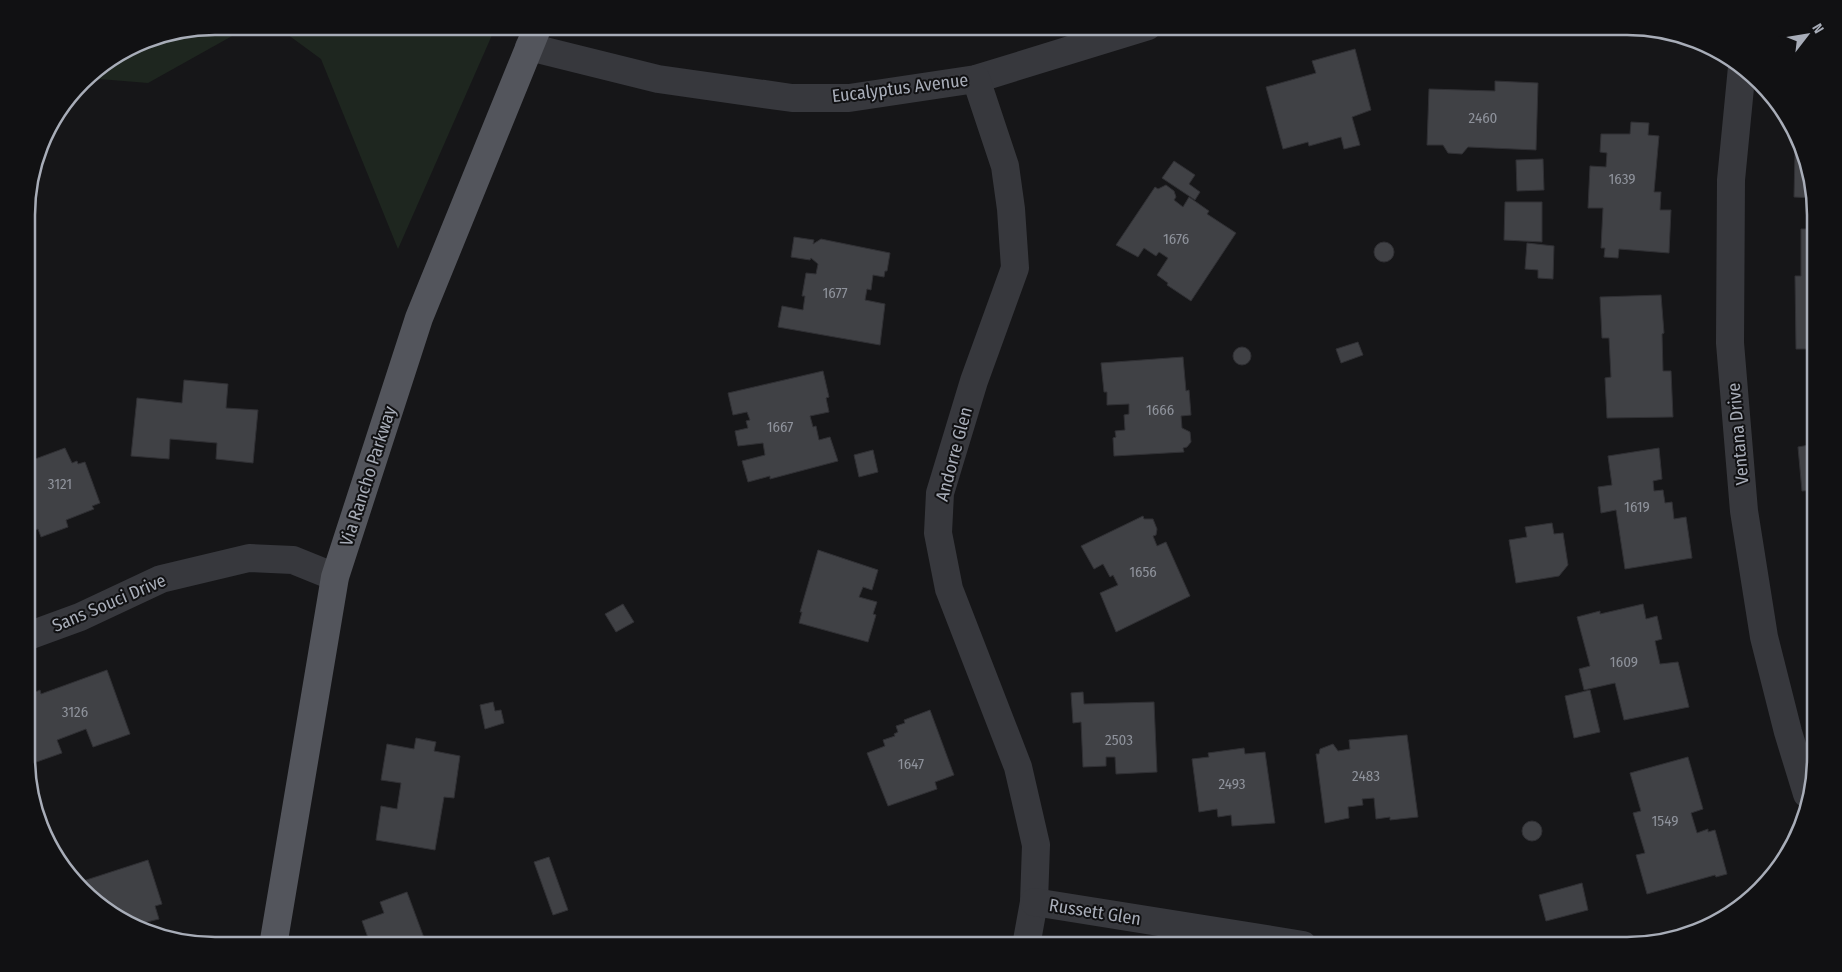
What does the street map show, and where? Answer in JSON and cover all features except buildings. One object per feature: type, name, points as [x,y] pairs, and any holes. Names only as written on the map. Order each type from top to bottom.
[{"type":"main road","name":"Via Rancho Parkway","points":[[275,937],[335,577],[419,318],[533,37]]},
{"type":"street","name":"Eucalyptus Avenue","points":[[533,37],[658,79],[792,98],[849,98],[976,79],[1119,35]]},
{"type":"street","name":"Ventana Drive","points":[[1741,76],[1731,180],[1730,343],[1744,512],[1764,637],[1788,732],[1805,786]]},
{"type":"street","name":"Andorre Glen","points":[[976,79],[1005,166],[1011,209],[1015,268],[974,381],[940,493],[938,533],[949,589],[1018,767],[1036,845],[1034,902],[1028,937]]},
{"type":"street","name":"Sans Souci Drive","points":[[35,633],[80,617],[160,579],[249,558],[293,560],[335,577]]},
{"type":"street","name":"Russett Glen","points":[[1034,902],[1248,937]]},
{"type":"shaded area","points":[[204,35],[234,35],[148,83],[97,79],[125,59],[169,41]]},
{"type":"shaded area","points":[[288,35],[492,35],[398,249],[321,59]]}]
